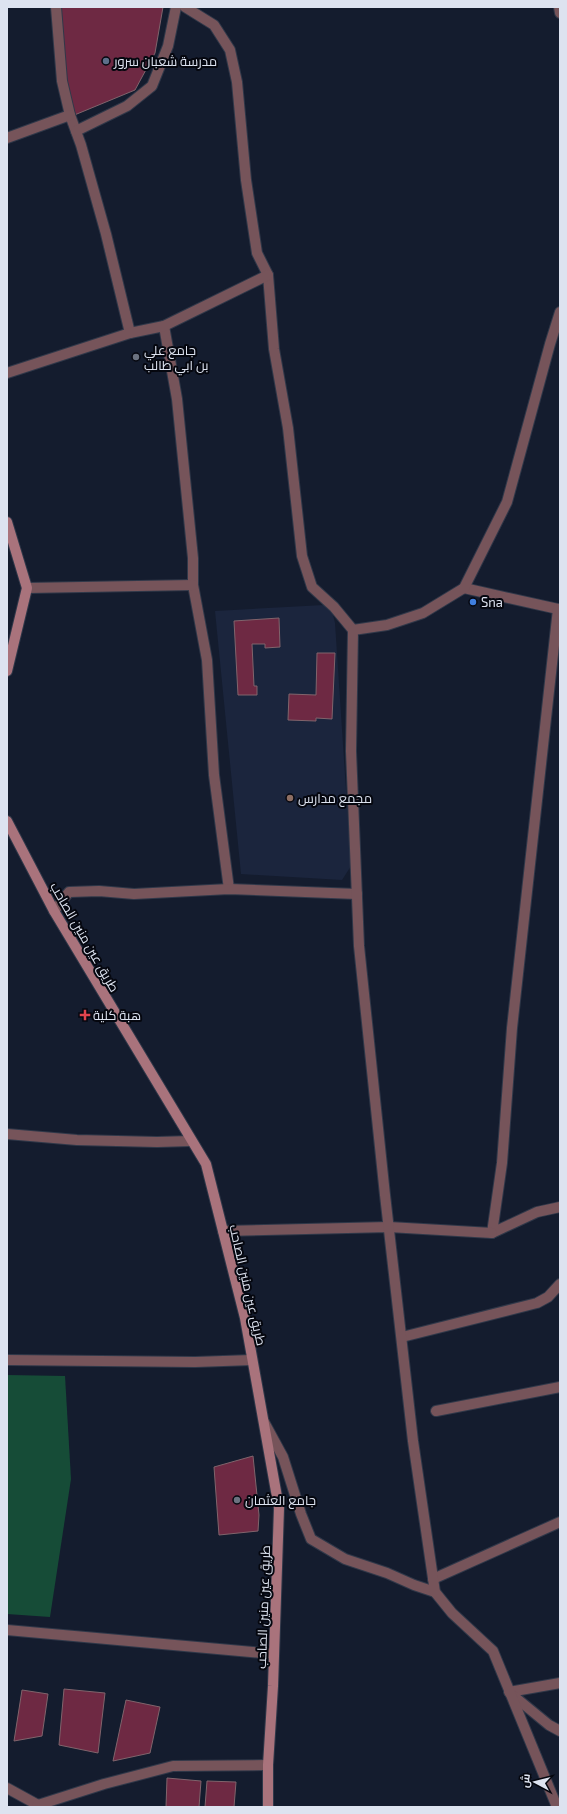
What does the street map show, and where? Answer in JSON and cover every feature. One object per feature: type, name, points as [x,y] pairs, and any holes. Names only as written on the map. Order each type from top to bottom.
[{"type":"main road","points":[[7,522],[27,588],[7,671]]},
{"type":"main road","name":"طريق عين منين الصاحب","points":[[7,823],[54,911],[206,1164],[246,1318],[252,1360],[279,1508],[274,1654],[268,1765],[268,1807]]},
{"type":"street","points":[[56,7],[62,81],[70,116],[81,145],[106,234],[130,333]]},
{"type":"street","points":[[76,131],[128,106],[152,86],[168,46],[176,7]]},
{"type":"street","points":[[185,7],[214,25],[230,50],[240,101],[246,180],[257,253],[268,275],[274,349],[288,428],[302,556],[312,587],[334,607],[352,630],[351,751],[359,946],[413,1441],[435,1592],[452,1613],[493,1651],[557,1807]]},
{"type":"street","points":[[559,7],[560,13]]},
{"type":"street","points":[[7,138],[70,116]]},
{"type":"street","points":[[7,374],[130,333],[164,326],[268,275]]},
{"type":"street","points":[[352,630],[386,625],[422,613],[464,588],[507,502],[560,312]]},
{"type":"street","points":[[164,326],[177,400],[193,558],[193,585],[207,660],[214,775],[229,889]]},
{"type":"street","points":[[27,588],[193,585]]},
{"type":"street","points":[[464,588],[559,609],[512,1028],[502,1163],[492,1233]]},
{"type":"street","points":[[54,911],[69,892],[134,894],[229,889],[357,894]]},
{"type":"street","points":[[7,1134],[77,1140],[157,1142],[191,1141]]},
{"type":"street","points":[[223,1231],[389,1227],[492,1233],[537,1212],[560,1207]]},
{"type":"street","points":[[402,1337],[537,1303],[548,1297],[560,1284]]},
{"type":"street","points":[[7,1360],[188,1362],[252,1360]]},
{"type":"street","points":[[436,1411],[560,1387]]},
{"type":"street","points":[[263,1420],[283,1457],[301,1514],[311,1539],[345,1559],[387,1573],[414,1585],[435,1592]]},
{"type":"street","points":[[433,1579],[560,1522]]},
{"type":"street","points":[[7,1630],[274,1654]]},
{"type":"street","points":[[509,1692],[560,1683]]},
{"type":"street","points":[[509,1692],[549,1725],[560,1731]]},
{"type":"street","points":[[7,1788],[38,1806],[104,1784],[173,1766],[268,1765]]},
{"type":"shaded area","name":"مجمع مدارس","points":[[324,605],[332,611],[335,623],[351,866],[342,880],[241,874],[215,611]]},
{"type":"green space","points":[[7,1375],[65,1376],[71,1479],[50,1617],[7,1614]]},
{"type":"building","name":"مدرسة شعبان سرور","points":[[60,7],[163,7],[155,53],[135,90],[72,116],[63,70]]},
{"type":"building","points":[[279,618],[280,647],[265,648],[265,644],[252,644],[254,686],[257,686],[257,695],[238,695],[234,621]]},
{"type":"building","points":[[317,653],[335,653],[332,719],[316,718],[316,721],[288,720],[289,694],[316,695]]},
{"type":"building","name":"جامع العثمان","points":[[253,1456],[259,1515],[258,1531],[219,1535],[214,1467]]},
{"type":"building","points":[[64,1689],[105,1693],[98,1753],[59,1745]]},
{"type":"building","points":[[22,1690],[48,1694],[42,1736],[14,1741]]},
{"type":"building","points":[[126,1700],[160,1707],[150,1753],[113,1761]]},
{"type":"building","points":[[167,1778],[201,1781],[199,1807],[166,1807]]},
{"type":"building","points":[[207,1781],[236,1782],[234,1807],[205,1807]]},
{"type":"place","name":"مدرسة شعبان سرور","points":[[106,61]]},
{"type":"place","name":"جامع علي بن ابي طالب","points":[[136,357]]},
{"type":"place","name":"Sna","points":[[473,602]]},
{"type":"place","name":"مجمع مدارس","points":[[290,798]]},
{"type":"place","name":"هبة كلية","points":[[85,1015]]},
{"type":"place","name":"جامع العثمان","points":[[237,1500]]}]
